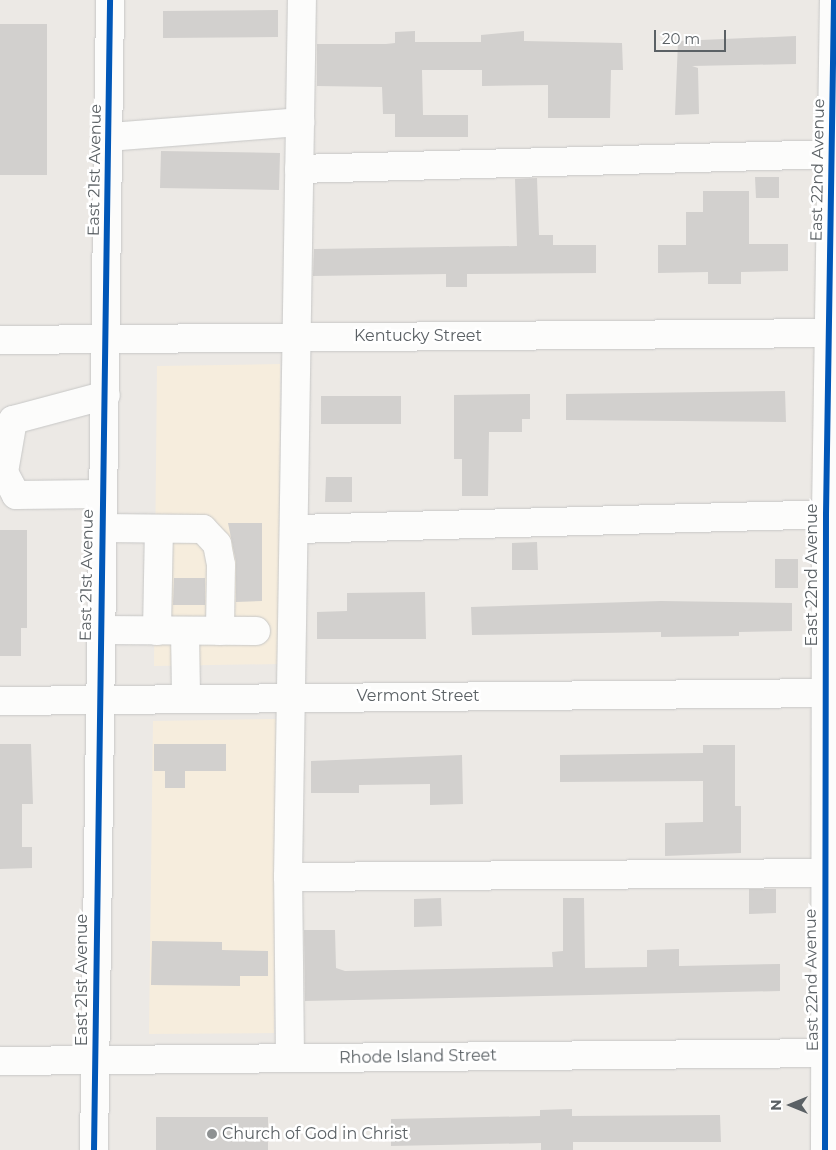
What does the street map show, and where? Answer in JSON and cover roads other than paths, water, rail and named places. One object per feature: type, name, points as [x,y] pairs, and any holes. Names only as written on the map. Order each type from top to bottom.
[{"type":"street","name":"East 21st Avenue","points":[[94,1150],[98,700],[101,528],[106,395],[110,0]]},
{"type":"street","points":[[290,1058],[288,877],[291,697],[297,528],[302,0]]},
{"type":"street","name":"East 22nd Avenue","points":[[825,1150],[831,1053],[831,514],[834,0]]},
{"type":"street","points":[[108,137],[300,122]]},
{"type":"street","points":[[300,169],[834,154]]},
{"type":"street","name":"Kentucky Street","points":[[0,340],[832,333]]},
{"type":"street","points":[[102,494],[8,499],[4,472],[13,420],[106,395]]},
{"type":"street","points":[[297,528],[831,514]]},
{"type":"street","points":[[101,528],[203,529],[217,544],[220,631]]},
{"type":"street","points":[[157,630],[159,528]]},
{"type":"street","points":[[100,630],[256,631]]},
{"type":"street","points":[[185,630],[186,698]]},
{"type":"street","name":"Vermont Street","points":[[0,700],[831,693]]},
{"type":"street","points":[[288,877],[830,873]]},
{"type":"street","name":"Rhode Island Street","points":[[0,1061],[831,1053]]},
{"type":"place","name":"Church of God in Christ","points":[[212,1134]]}]
